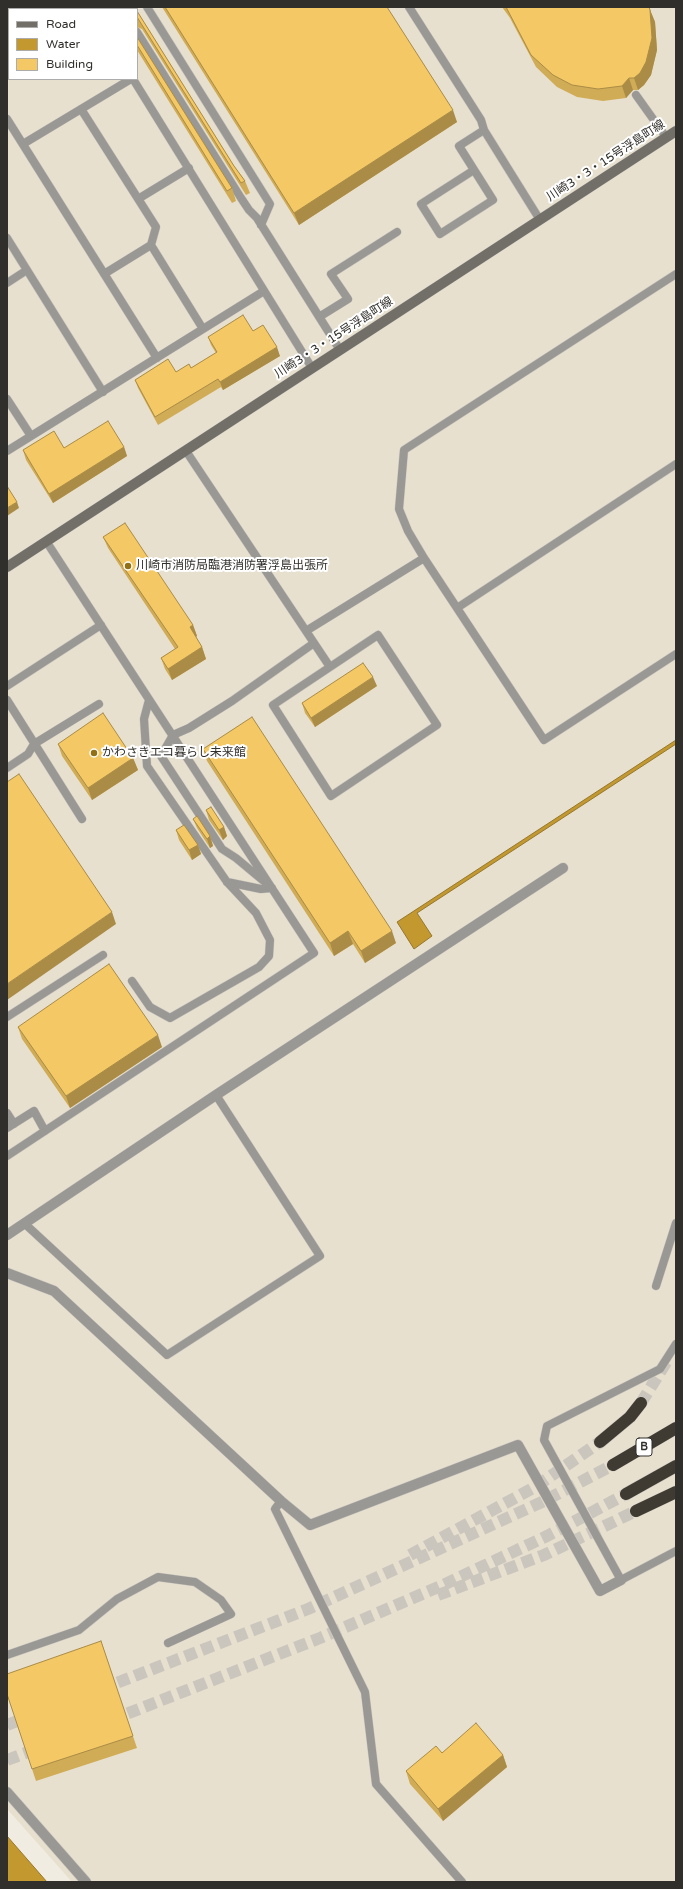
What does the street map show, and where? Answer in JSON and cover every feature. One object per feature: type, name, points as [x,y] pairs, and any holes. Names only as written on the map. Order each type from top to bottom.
[{"type":"highway","points":[[600,1442],[630,1417],[641,1402]]},
{"type":"highway","name":"B","points":[[613,1465],[676,1428]]},
{"type":"highway","points":[[626,1494],[676,1466]]},
{"type":"highway","points":[[636,1512],[676,1492]]},
{"type":"street","name":"川崎3・3・15号浮島町線","points":[[8,565],[676,131]]},
{"type":"street","points":[[7,1235],[216,1095],[562,868]]},
{"type":"street","points":[[7,1273],[54,1291],[281,1501],[310,1525],[518,1445],[600,1591],[621,1580]]},
{"type":"street","points":[[7,1792],[86,1882]]},
{"type":"lane","points":[[147,7],[270,204],[261,225]]},
{"type":"lane","points":[[409,7],[481,120],[484,130],[540,220]]},
{"type":"lane","points":[[138,34],[241,198],[261,225],[340,350]]},
{"type":"lane","points":[[23,144],[130,80]]},
{"type":"lane","points":[[133,80],[189,168],[312,368]]},
{"type":"lane","points":[[636,95],[666,137]]},
{"type":"lane","points":[[81,109],[156,227],[150,245],[104,274]]},
{"type":"lane","points":[[7,119],[157,358]]},
{"type":"lane","points":[[474,170],[421,204],[440,234],[493,200],[474,170],[458,146],[484,130]]},
{"type":"lane","points":[[138,199],[189,168]]},
{"type":"lane","points":[[319,317],[348,299],[331,274],[397,232]]},
{"type":"lane","points":[[7,238],[103,392]]},
{"type":"lane","points":[[150,245],[203,329]]},
{"type":"lane","points":[[7,283],[27,270]]},
{"type":"lane","points":[[676,274],[404,450],[399,509],[408,531],[424,558],[544,740],[676,654]]},
{"type":"lane","points":[[7,451],[264,291]]},
{"type":"lane","points":[[7,398],[31,436]]},
{"type":"lane","points":[[186,450],[330,667]]},
{"type":"lane","points":[[457,608],[676,464]]},
{"type":"lane","points":[[7,1156],[314,953],[46,541]]},
{"type":"lane","points":[[306,631],[424,558]]},
{"type":"lane","points":[[7,686],[101,625]]},
{"type":"lane","points":[[378,635],[438,725],[331,796],[273,705],[330,667],[378,635]]},
{"type":"lane","points":[[272,888],[236,858],[222,849],[161,756],[173,736],[189,728],[232,701],[314,643]]},
{"type":"lane","points":[[7,700],[82,819]]},
{"type":"lane","points":[[132,981],[150,1007],[170,1018],[258,967],[269,956],[270,940],[256,913],[227,882],[147,766],[144,719],[150,700]]},
{"type":"lane","points":[[7,768],[28,754],[34,744],[99,704]]},
{"type":"lane","points":[[227,882],[261,889],[272,888]]},
{"type":"lane","points":[[7,1017],[103,955]]},
{"type":"lane","points":[[24,1223],[167,1355],[320,1256],[216,1095]]},
{"type":"lane","points":[[7,1113],[11,1126],[34,1111],[45,1131]]},
{"type":"lane","points":[[656,1286],[676,1222]]},
{"type":"lane","points":[[676,1344],[660,1369],[547,1426],[544,1440],[621,1580],[676,1551]]},
{"type":"lane","points":[[281,1501],[275,1509],[365,1692],[376,1784],[462,1882]]},
{"type":"lane","points":[[7,1655],[79,1630],[116,1599],[158,1578],[195,1582],[221,1600],[231,1614],[168,1643]]},
{"type":"shaded area","points":[[7,7],[676,7],[676,1882],[72,1882],[7,1809]]},
{"type":"water","points":[[676,740],[676,744],[417,913],[432,936],[414,949],[397,922]]},
{"type":"water","points":[[7,1836],[47,1882],[7,1882]]},
{"type":"building","points":[[113,7],[135,8],[114,8]]},
{"type":"building","points":[[165,7],[387,7],[453,110],[294,213]]},
{"type":"building","points":[[506,7],[649,7],[652,38],[646,62],[640,73],[634,78],[629,78],[622,86],[598,89],[572,85],[553,75],[531,55]]},
{"type":"building","points":[[138,13],[234,166],[245,181],[241,183],[138,19]]},
{"type":"building","points":[[138,39],[232,188],[227,191],[138,47]]},
{"type":"building","points":[[243,315],[253,331],[263,325],[277,347],[220,382],[218,379],[155,417],[135,380],[168,359],[176,372],[189,364],[191,368],[217,352],[208,337]]},
{"type":"building","points":[[108,421],[124,447],[49,494],[23,450],[54,431],[64,448]]},
{"type":"building","points":[[7,486],[17,502],[7,508]]},
{"type":"building","points":[[125,523],[193,625],[190,627],[202,647],[168,669],[161,658],[178,647],[103,537]]},
{"type":"building","points":[[363,663],[373,677],[311,718],[302,703]]},
{"type":"building","points":[[103,713],[133,758],[88,788],[58,744]]},
{"type":"building","points":[[252,717],[392,931],[361,951],[348,931],[330,943],[203,749]]},
{"type":"building","points":[[19,774],[112,912],[7,984],[7,782]]},
{"type":"building","points":[[211,807],[224,827],[219,830],[206,810]]},
{"type":"building","points":[[197,816],[210,836],[207,839],[193,819]]},
{"type":"building","points":[[184,825],[198,845],[189,850],[176,830]]},
{"type":"building","points":[[109,964],[158,1035],[66,1096],[18,1027]]},
{"type":"building","points":[[101,1641],[133,1736],[32,1769],[7,1694],[7,1674]]},
{"type":"building","points":[[476,1723],[503,1755],[438,1809],[406,1771],[436,1746],[442,1753]]},
{"type":"tunnel","points":[[641,1403],[667,1361]]},
{"type":"tunnel","points":[[410,1555],[535,1487],[600,1442]]},
{"type":"tunnel","points":[[101,1689],[308,1609],[542,1502],[613,1465]]},
{"type":"tunnel","points":[[111,1720],[320,1638],[443,1585],[547,1536],[626,1494]]},
{"type":"tunnel","points":[[438,1595],[544,1555],[636,1511]]},
{"type":"tunnel","points":[[7,1725],[30,1716]]},
{"type":"tunnel","points":[[7,1760],[42,1747]]},
{"type":"place","name":"川崎市消防局臨港消防署浮島出張所","points":[[128,566]]},
{"type":"place","name":"かわさきエコ暮らし未来館","points":[[94,753]]}]
